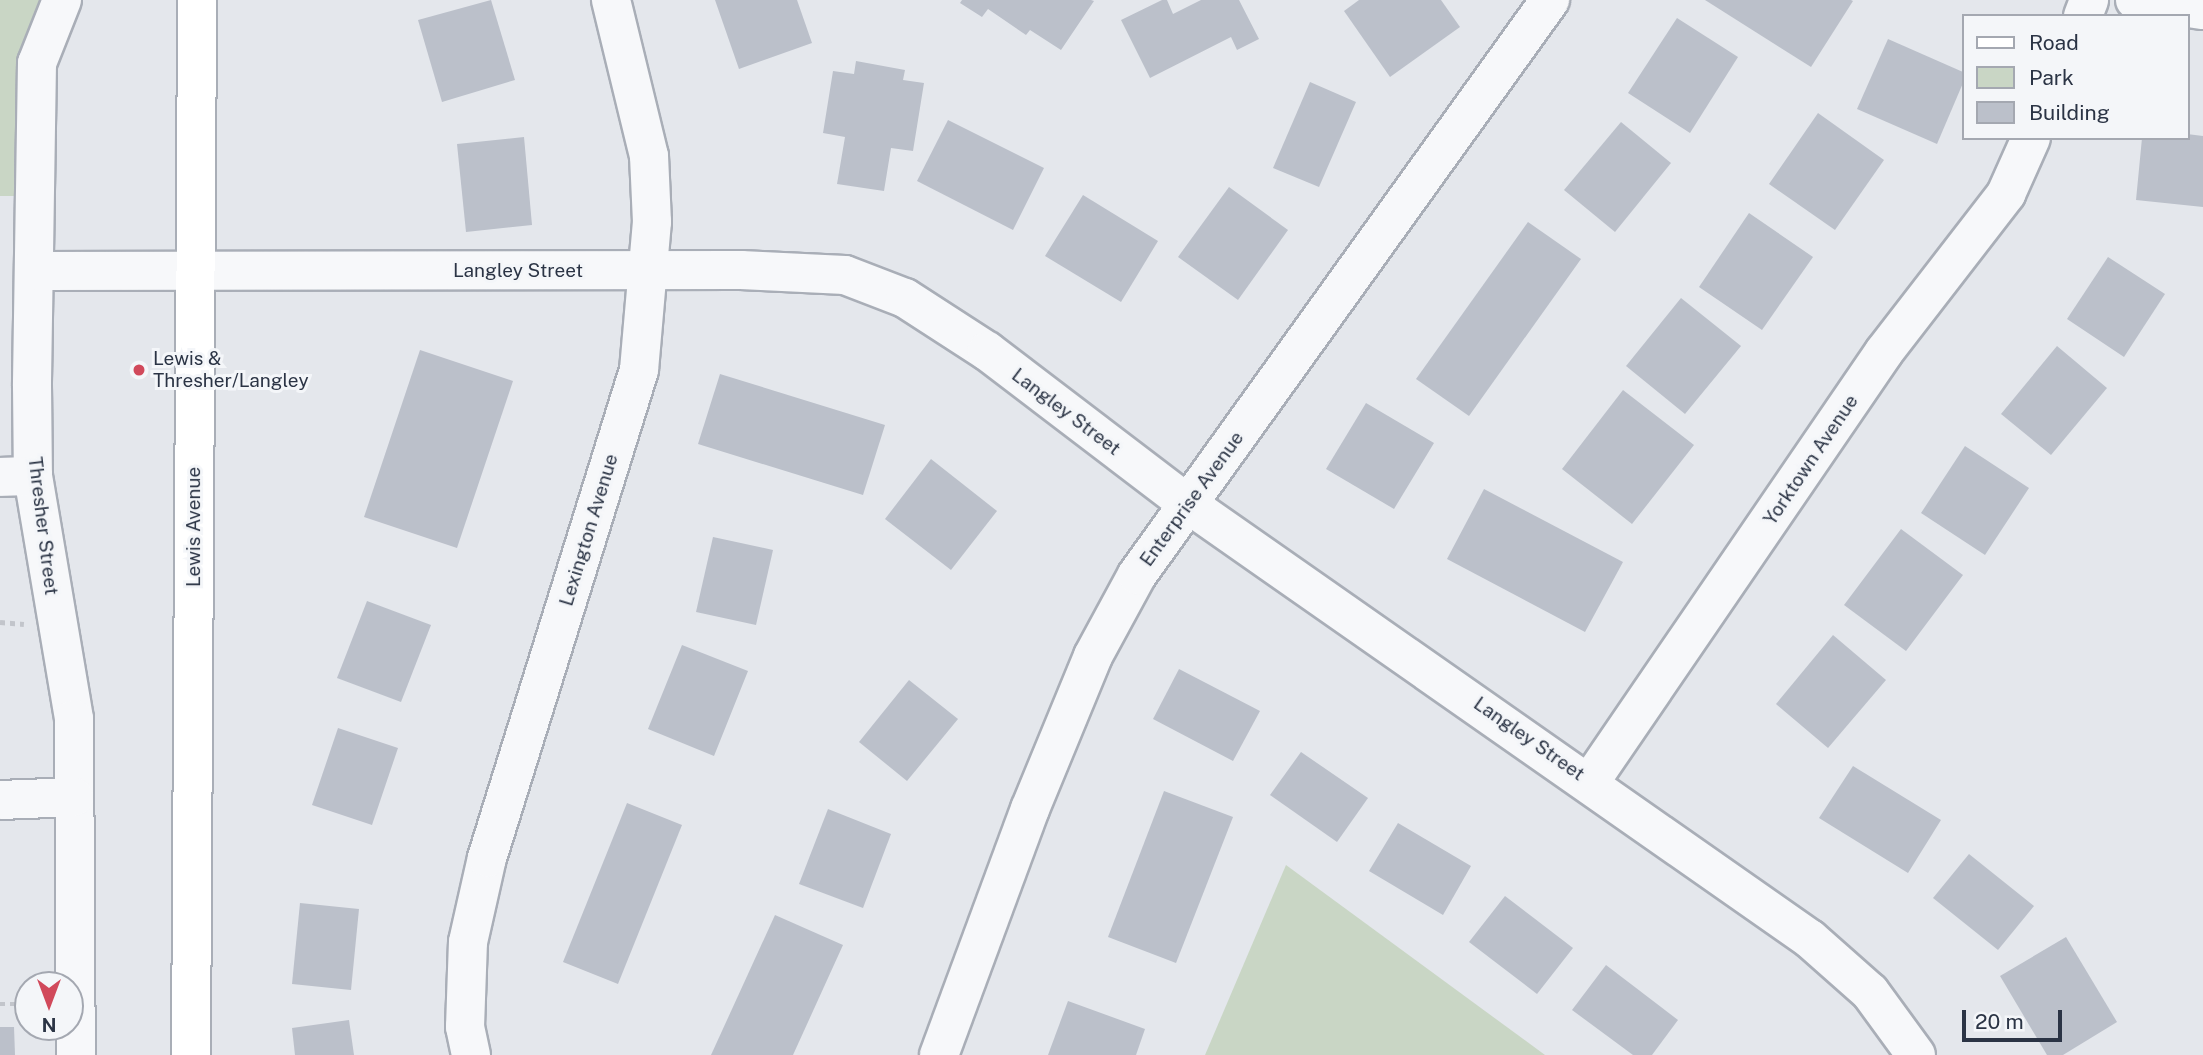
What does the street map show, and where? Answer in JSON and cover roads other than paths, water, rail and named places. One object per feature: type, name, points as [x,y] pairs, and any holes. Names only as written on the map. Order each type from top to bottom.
[{"type":"main road","name":"Lewis Avenue","points":[[191,1055],[197,0]]},
{"type":"street","name":"Thresher Street","points":[[62,0],[37,63],[37,271],[16,386],[17,476],[74,719],[76,1055]]},
{"type":"street","name":"Lexington Avenue","points":[[471,1055],[465,1027],[470,930],[487,858],[639,370],[652,222],[649,156],[611,0]]},
{"type":"street","name":"Enterprise Avenue","points":[[939,1055],[1030,809],[1093,656],[1137,575],[1550,0]]},
{"type":"street","points":[[2134,0],[2203,10]]},
{"type":"street","name":"Yorktown Avenue","points":[[1591,782],[1884,352],[2006,194],[2030,140]]},
{"type":"street","name":"Langley Street","points":[[37,271],[648,271],[845,275],[905,298],[987,351],[1188,504],[1591,782],[1810,939],[1870,992],[1916,1055]]},
{"type":"street","points":[[0,800],[74,797]]},
{"type":"place","name":"Lewis & Thresher/Langley","points":[[139,370]]}]
